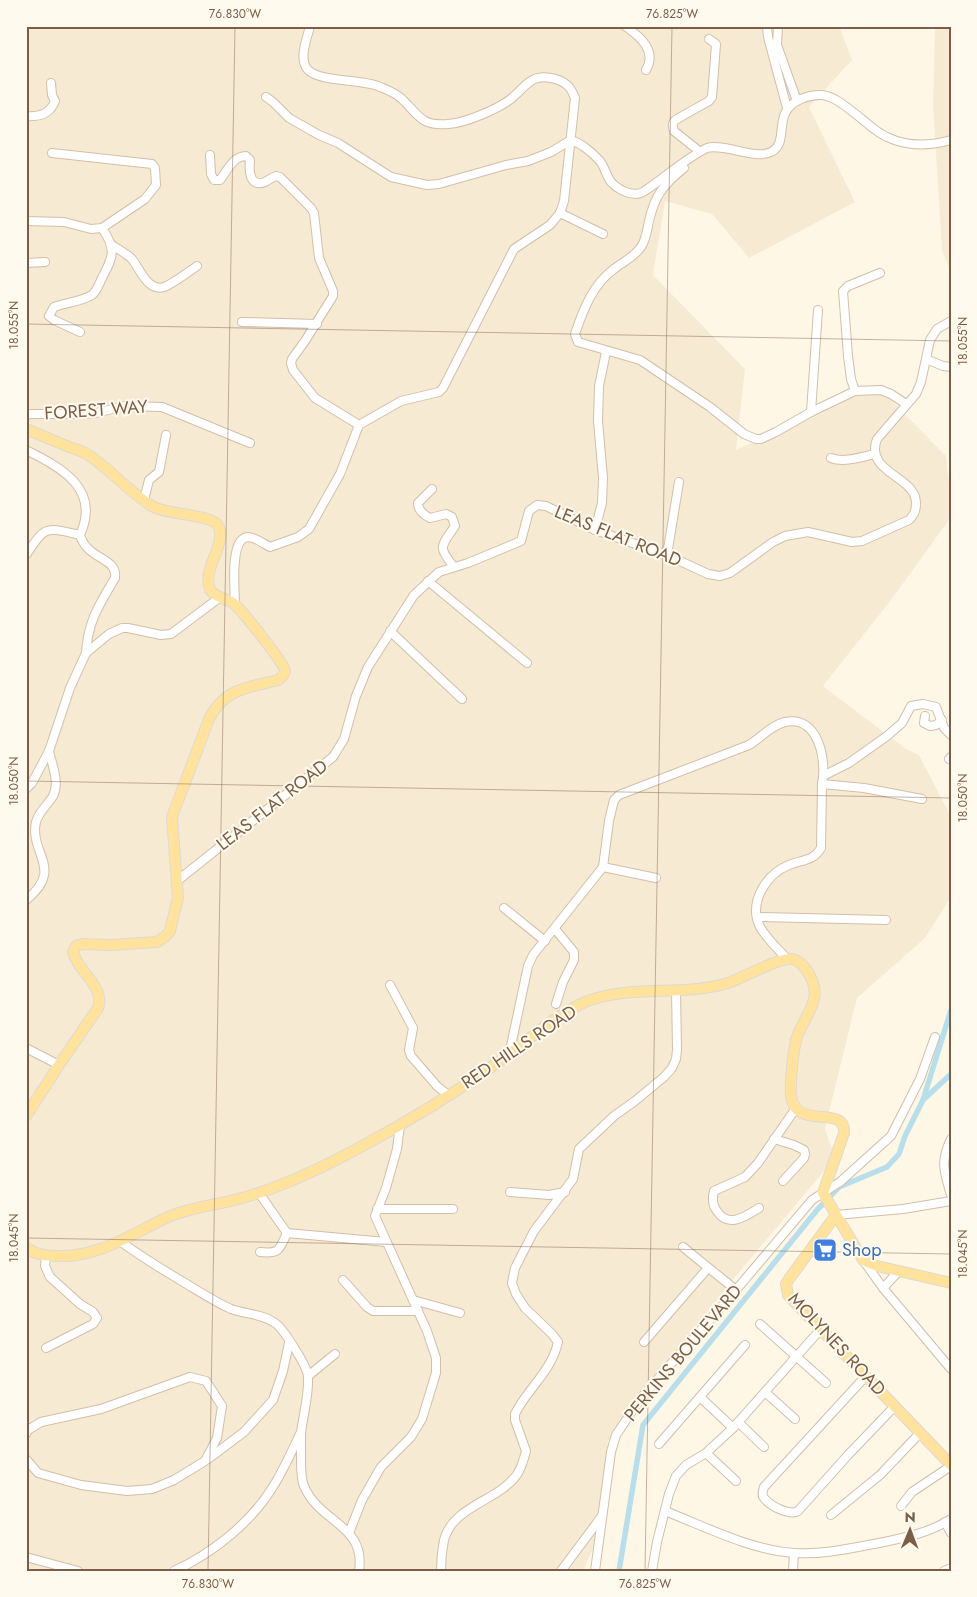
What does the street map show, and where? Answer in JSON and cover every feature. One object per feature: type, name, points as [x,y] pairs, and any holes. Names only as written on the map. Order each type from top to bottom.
[{"type":"main road","points":[[26,429],[88,455],[153,507],[208,519],[217,523],[220,528],[219,541],[211,562],[208,585],[213,594],[235,604],[274,652],[285,670],[283,676],[278,680],[235,691],[223,699],[214,709],[209,719],[172,817],[178,898],[172,926],[166,936],[157,942],[148,944],[112,946],[83,944],[76,946],[73,952],[74,959],[91,980],[100,997],[100,1002],[98,1008],[26,1116]]},
{"type":"main road","points":[[788,960],[793,959],[806,969],[813,986],[815,998],[812,1010],[796,1038],[791,1095],[796,1108],[808,1116],[838,1119],[844,1127],[844,1133],[825,1197],[862,1260],[877,1266],[951,1283]]},
{"type":"main road","name":"RED HILLS ROAD","points":[[29,1252],[62,1256],[81,1254],[121,1242],[165,1218],[184,1211],[236,1200],[284,1184],[400,1125],[509,1055],[547,1023],[586,1002],[603,996],[724,984],[744,978],[775,962],[788,960]]},
{"type":"main road","name":"MOLYNES ROAD","points":[[836,1214],[786,1284],[788,1295],[951,1466]]},
{"type":"street","points":[[235,604],[235,557],[241,540],[246,537],[251,538],[270,546],[298,538],[309,530],[340,474],[359,425],[401,401],[439,392],[443,388],[514,249],[550,225],[560,214],[564,201],[575,98],[567,84],[553,78],[541,77],[533,79],[508,101],[480,115],[449,124],[429,122],[419,118],[404,100],[393,92],[374,84],[319,76],[308,70],[304,65],[304,57],[310,26]]},
{"type":"street","points":[[625,26],[644,42],[650,56],[646,70]]},
{"type":"street","points":[[767,26],[787,108]]},
{"type":"street","points":[[778,26],[777,44],[797,101]]},
{"type":"street","points":[[700,152],[674,131],[672,126],[673,122],[709,101],[712,96],[716,44],[709,39]]},
{"type":"street","points":[[26,116],[42,115],[49,112],[53,107],[55,101],[52,95],[51,83]]},
{"type":"street","points":[[266,97],[289,118],[319,135],[338,143],[392,177],[427,185],[440,184],[506,165],[528,161],[551,152],[571,140],[579,142],[599,160],[612,184],[628,193],[636,195],[700,152],[714,146],[737,151],[771,152],[778,146],[784,114],[787,108],[810,95],[823,95],[843,104],[886,137],[910,144],[930,145],[951,140]]},
{"type":"street","points":[[26,221],[64,222],[91,229],[102,228],[144,199],[156,185],[156,168],[152,164],[52,153]]},
{"type":"street","points":[[210,155],[211,174],[214,180],[220,180],[235,159],[240,156],[246,156],[250,160],[249,173],[253,180],[258,183],[265,182],[276,176],[280,177],[314,213],[319,258],[333,291],[333,296],[291,363],[315,398],[359,425]]},
{"type":"street","points":[[690,160],[667,181],[658,193],[644,242],[640,249],[597,284],[575,334],[578,342],[606,352],[640,360],[710,407],[744,434],[756,439],[761,439],[776,432],[811,412],[855,391],[881,390],[906,404]]},
{"type":"street","points":[[560,214],[603,234]]},
{"type":"street","points":[[102,228],[112,245],[126,253],[148,283],[155,287],[164,287],[198,266]]},
{"type":"street","points":[[80,332],[54,320],[49,316],[50,312],[54,306],[80,301],[94,293],[111,261],[112,245]]},
{"type":"street","points":[[26,263],[45,262]]},
{"type":"street","points":[[855,391],[849,364],[843,291],[848,286],[880,273]]},
{"type":"street","points":[[811,412],[818,310]]},
{"type":"street","points":[[830,458],[837,460],[852,459],[875,454],[874,446],[877,439],[916,394],[930,340],[936,329],[951,321]]},
{"type":"street","points":[[242,322],[316,324]]},
{"type":"street","points":[[596,530],[602,503],[603,478],[598,421],[599,386],[606,352]]},
{"type":"street","points":[[926,359],[951,367]]},
{"type":"street","name":"FOREST WAY","points":[[26,416],[29,414],[96,413],[125,406],[162,407],[250,444]]},
{"type":"street","points":[[144,500],[149,480],[159,472],[166,435]]},
{"type":"street","points":[[26,450],[59,467],[74,481],[84,500],[86,514],[80,535],[85,547],[93,554],[110,563],[116,572],[115,578],[92,620],[87,638],[86,653],[70,688],[49,751],[32,783],[26,789]]},
{"type":"street","name":"LEAS FLAT ROAD","points":[[177,880],[333,757],[344,739],[356,696],[368,667],[414,594],[440,572],[521,541],[529,511],[536,505],[546,506],[596,530],[667,554],[708,574],[720,576],[730,573],[773,542],[786,536],[808,532],[852,542],[862,541],[896,527],[914,516],[916,496],[911,488],[881,465],[875,454]]},
{"type":"street","points":[[667,554],[679,482]]},
{"type":"street","points":[[432,490],[418,503],[418,506],[430,518],[446,514],[452,517],[455,526],[442,545],[442,550],[454,567]]},
{"type":"street","points":[[26,555],[46,530],[53,529],[80,535]]},
{"type":"street","points":[[428,581],[526,663]]},
{"type":"street","points":[[86,653],[109,634],[122,628],[161,635],[171,634],[219,598]]},
{"type":"street","points":[[390,631],[462,699]]},
{"type":"street","points":[[822,780],[849,763],[902,724],[911,706],[923,704],[936,707],[944,728],[951,735]]},
{"type":"street","points":[[925,716],[924,723],[930,726],[942,720]]},
{"type":"street","points":[[509,1055],[528,966],[533,955],[603,868],[609,821],[614,800],[619,795],[749,745],[761,738],[774,726],[784,722],[796,721],[807,726],[817,737],[822,756],[821,848],[813,858],[788,865],[775,872],[765,882],[759,894],[757,907],[760,927],[788,960]]},
{"type":"street","points":[[26,900],[40,888],[44,874],[44,861],[36,835],[36,824],[39,813],[56,788],[56,779],[49,751]]},
{"type":"street","points":[[822,780],[922,799]]},
{"type":"street","points":[[603,868],[656,878]]},
{"type":"street","points":[[504,908],[545,941]]},
{"type":"street","points":[[758,917],[886,920]]},
{"type":"street","points":[[555,929],[574,952],[574,960],[563,982],[556,1004]]},
{"type":"street","points":[[390,985],[413,1028],[409,1050],[412,1056],[437,1086],[448,1095]]},
{"type":"street","points":[[441,1571],[444,1539],[453,1524],[465,1512],[511,1482],[518,1474],[526,1451],[515,1420],[515,1414],[548,1367],[558,1342],[525,1308],[516,1294],[512,1283],[515,1268],[534,1231],[573,1179],[579,1149],[595,1132],[654,1085],[672,1068],[677,1050],[676,990]]},
{"type":"street","name":"PERKINS BOULEVARD","points":[[595,1571],[612,1452],[616,1435],[621,1427],[640,1398],[736,1290],[812,1200],[825,1197],[891,1136],[920,1079],[935,1037]]},
{"type":"street","points":[[26,1048],[59,1065]]},
{"type":"street","points":[[759,1208],[744,1218],[727,1220],[718,1214],[712,1202],[712,1196],[714,1191],[745,1177],[758,1163],[796,1108]]},
{"type":"street","points":[[349,1533],[362,1500],[381,1467],[411,1437],[422,1419],[436,1373],[436,1358],[414,1300],[375,1216],[389,1178],[400,1135],[400,1125]]},
{"type":"street","points":[[774,1139],[794,1145],[804,1150],[805,1154],[804,1158],[783,1181]]},
{"type":"street","points":[[951,1139],[944,1154],[945,1173],[951,1195]]},
{"type":"street","points":[[510,1192],[549,1195],[565,1192]]},
{"type":"street","points":[[259,1193],[286,1233]]},
{"type":"street","points":[[836,1214],[903,1209],[951,1201]]},
{"type":"street","points":[[377,1209],[453,1208]]},
{"type":"street","points":[[286,1233],[386,1242]]},
{"type":"street","points":[[260,1252],[276,1252],[286,1233]]},
{"type":"street","points":[[121,1242],[154,1265],[207,1296],[232,1309],[275,1323],[301,1357],[308,1376],[307,1402],[301,1432],[303,1482],[308,1496],[316,1505],[357,1542],[360,1552],[359,1571]]},
{"type":"street","points":[[683,1247],[736,1290]]},
{"type":"street","points":[[46,1255],[45,1266],[50,1276],[80,1304],[93,1312],[97,1318],[93,1324],[46,1348]]},
{"type":"street","points":[[862,1260],[951,1369]]},
{"type":"street","points":[[644,1342],[708,1268]]},
{"type":"street","points":[[883,1288],[899,1271]]},
{"type":"street","points":[[343,1280],[367,1308],[373,1311],[418,1311]]},
{"type":"street","points":[[414,1300],[460,1313]]},
{"type":"street","points":[[760,1324],[826,1383]]},
{"type":"street","points":[[652,1571],[657,1542],[676,1476],[686,1465],[706,1453],[736,1425],[795,1356],[820,1330]]},
{"type":"street","points":[[26,1458],[38,1473],[81,1485],[127,1491],[152,1489],[174,1480],[205,1461],[244,1432],[274,1400],[289,1343]]},
{"type":"street","points":[[659,1444],[745,1345]]},
{"type":"street","points":[[308,1376],[335,1354]]},
{"type":"street","points":[[26,1434],[28,1430],[41,1422],[101,1409],[190,1377],[206,1381],[222,1406],[217,1438],[205,1461]]},
{"type":"street","points":[[866,1377],[764,1487],[762,1492],[764,1498],[788,1513],[798,1511],[895,1406]]},
{"type":"street","points":[[765,1392],[795,1419]]},
{"type":"street","points":[[700,1398],[764,1447]]},
{"type":"street","points":[[174,1571],[210,1550],[245,1522],[274,1486],[301,1432]]},
{"type":"street","points":[[831,1515],[880,1475],[920,1433]]},
{"type":"street","points":[[706,1453],[736,1480]]},
{"type":"street","points":[[900,1506],[912,1492],[951,1466]]},
{"type":"street","points":[[665,1511],[740,1540],[769,1549],[794,1553],[857,1547],[889,1541],[922,1533],[948,1520],[951,1533]]},
{"type":"street","points":[[561,1571],[603,1516]]},
{"type":"street","points":[[793,1571],[794,1553]]},
{"type":"street","points":[[26,1557],[78,1571]]},
{"type":"street","points":[[944,1571],[951,1568]]},
{"type":"shaded area","points":[[26,26],[839,26],[852,60],[809,107],[855,202],[749,258],[712,214],[665,201],[653,275],[745,369],[736,450],[877,386],[946,456],[951,517],[891,600],[823,686],[906,749],[919,755],[951,817],[951,897],[925,938],[857,998],[825,1128],[835,1158],[730,1283],[608,1441],[596,1542],[583,1571],[26,1571]]},
{"type":"shaded area","points":[[935,26],[951,26],[951,274],[942,250],[933,106]]},
{"type":"waterway","points":[[619,1571],[643,1425],[817,1210],[839,1187],[887,1167],[899,1154],[905,1136],[923,1100],[951,1010]]},
{"type":"waterway","points":[[923,1100],[951,1074]]},
{"type":"place","name":"Shop","points":[[825,1250]]}]
